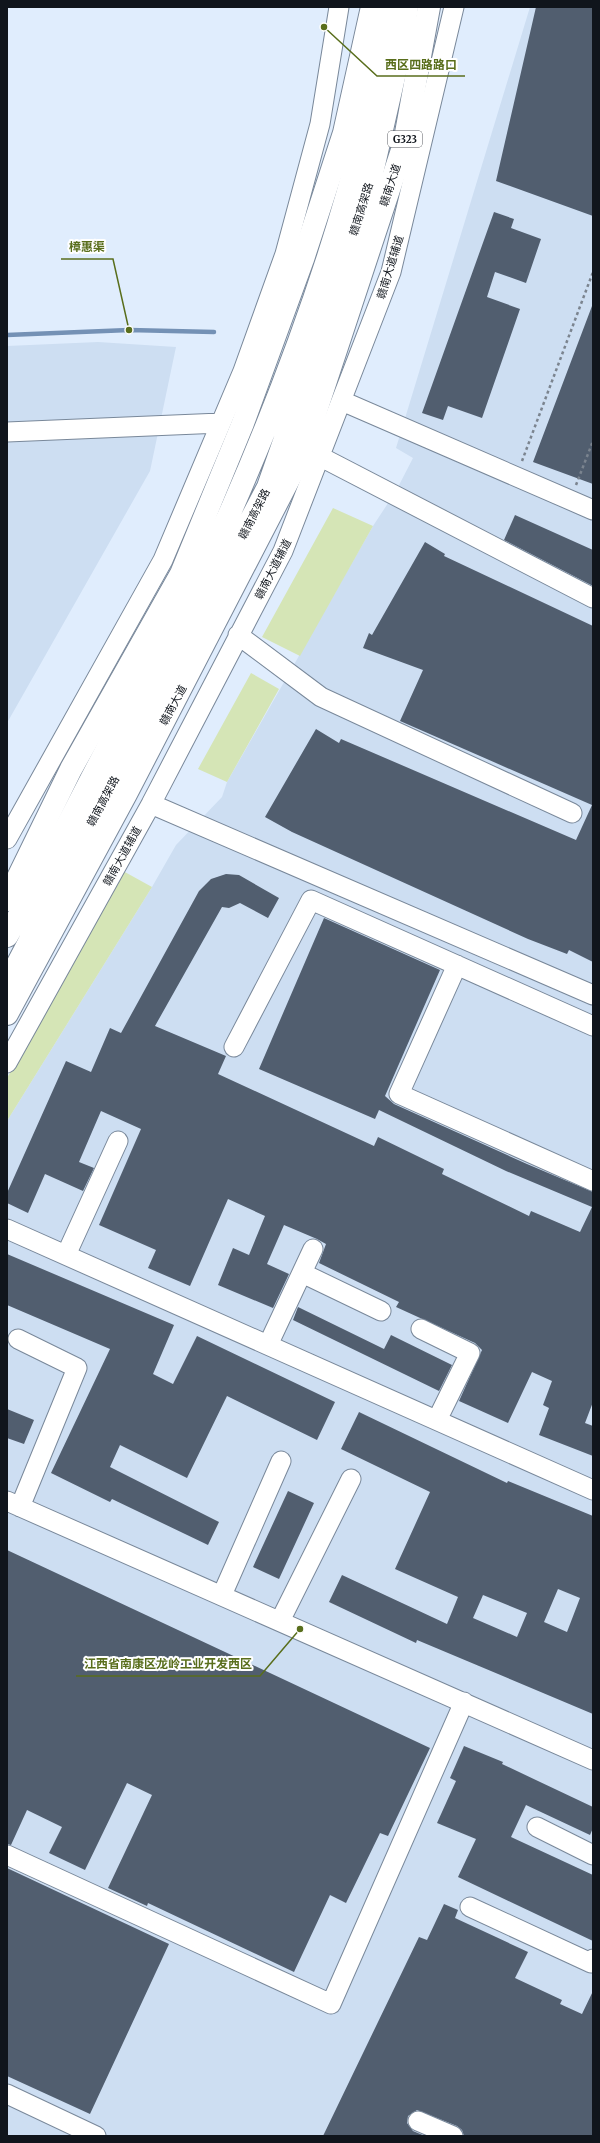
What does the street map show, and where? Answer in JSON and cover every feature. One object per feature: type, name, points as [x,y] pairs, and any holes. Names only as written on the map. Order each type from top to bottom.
[{"type":"main road","points":[[7,900],[71,769],[181,574],[243,423],[253,370],[294,256],[344,133],[372,7]]},
{"type":"main road","name":"赣南高架路","points":[[7,936],[31,895],[231,511],[273,408],[322,273],[360,146],[384,47],[390,7]]},
{"type":"main road","name":"赣南高架路","points":[[7,984],[268,487],[324,328],[370,182],[402,42],[407,7]]},
{"type":"main road","name":"赣南大道","points":[[7,1014],[126,794],[301,456],[404,144],[429,7]]},
{"type":"street","points":[[294,256],[320,124],[339,7]]},
{"type":"street","name":"赣南大道辅道","points":[[7,1063],[151,804],[238,635],[284,551],[319,456],[342,401],[391,272],[454,10]]},
{"type":"street","points":[[7,839],[163,560],[221,423],[253,370]]},
{"type":"street","points":[[342,401],[593,510]]},
{"type":"street","points":[[7,432],[221,423]]},
{"type":"street","points":[[319,456],[593,598]]},
{"type":"street","points":[[238,635],[321,697],[572,813]]},
{"type":"street","points":[[151,804],[593,995]]},
{"type":"street","points":[[234,1047],[311,900],[593,1026]]},
{"type":"street","points":[[457,965],[399,1094],[593,1181]]},
{"type":"street","points":[[66,1255],[118,1141]]},
{"type":"street","points":[[7,1229],[593,1490]]},
{"type":"street","points":[[268,1345],[313,1249]]},
{"type":"street","points":[[302,1273],[381,1311]]},
{"type":"street","points":[[421,1329],[470,1353],[436,1420]]},
{"type":"street","points":[[18,1339],[77,1368],[13,1504],[593,1760]]},
{"type":"street","points":[[222,1596],[282,1461]]},
{"type":"street","points":[[280,1621],[350,1479]]},
{"type":"street","points":[[7,1855],[331,2004],[464,1702]]},
{"type":"street","points":[[537,1827],[593,1855]]},
{"type":"street","points":[[470,1907],[591,1963],[593,1959]]},
{"type":"street","points":[[7,2094],[96,2136]]},
{"type":"street","points":[[418,2121],[454,2136]]},
{"type":"path","points":[[516,477],[593,272]]},
{"type":"path","points":[[571,500],[593,441]]},
{"type":"shaded area","points":[[530,7],[593,7],[593,2136],[7,2136],[7,1121],[152,887],[176,845],[222,797],[227,782],[373,526],[396,491],[413,458],[396,448]]},
{"type":"shaded area","points":[[98,342],[176,347],[150,471],[7,723],[7,346]]},
{"type":"green space","points":[[333,508],[373,526],[300,656],[262,637]]},
{"type":"green space","points":[[251,673],[279,689],[227,782],[198,769]]},
{"type":"green space","points":[[123,871],[152,887],[7,1121],[7,1078]]},
{"type":"building","points":[[536,7],[593,7],[593,216],[496,181]]},
{"type":"building","points":[[494,212],[514,219],[511,228],[541,239],[526,283],[495,272],[487,297],[520,309],[482,418],[448,406],[443,420],[422,413]]},
{"type":"building","points":[[592,306],[593,307],[593,484],[533,462]]},
{"type":"building","points":[[515,515],[593,550],[593,586],[504,540]]},
{"type":"building","points":[[425,542],[445,554],[444,556],[593,626],[593,962],[569,950],[567,954],[528,939],[292,832],[265,817],[316,729],[339,743],[341,739],[576,840],[592,805],[400,721],[423,670],[363,648],[369,633],[372,635]]},
{"type":"building","points":[[226,874],[239,875],[279,898],[268,918],[240,903],[229,908],[222,907],[155,1026],[226,1056],[218,1074],[374,1146],[378,1137],[444,1169],[442,1174],[529,1216],[531,1211],[580,1232],[592,1207],[506,1171],[379,1110],[375,1119],[259,1069],[324,918],[440,970],[385,1096],[394,1104],[593,1192],[593,1402],[585,1423],[593,1426],[593,1456],[539,1435],[549,1408],[543,1405],[552,1381],[532,1372],[508,1423],[459,1401],[482,1350],[475,1343],[396,1307],[399,1302],[319,1263],[326,1244],[317,1239],[284,1225],[267,1264],[289,1274],[273,1308],[218,1285],[233,1248],[249,1255],[265,1216],[228,1199],[190,1286],[148,1268],[156,1250],[99,1225],[141,1129],[101,1111],[79,1162],[94,1168],[83,1191],[45,1174],[28,1213],[7,1203],[7,1193],[66,1061],[91,1072],[110,1028],[121,1033],[199,891],[211,879]]},
{"type":"building","points":[[7,1254],[174,1325],[153,1374],[173,1384],[197,1336],[335,1402],[317,1440],[227,1396],[187,1478],[120,1445],[110,1467],[219,1522],[208,1545],[112,1499],[110,1502],[51,1473],[110,1349],[7,1305]]},
{"type":"building","points":[[298,1307],[384,1349],[391,1335],[452,1365],[439,1391],[293,1320]]},
{"type":"building","points":[[7,1409],[34,1420],[24,1444],[7,1438]]},
{"type":"building","points":[[359,1412],[507,1483],[508,1481],[593,1516],[593,1714],[417,1640],[416,1643],[329,1602],[342,1575],[447,1624],[458,1597],[395,1569],[430,1492],[341,1449]],"holes":[[[558,1589],[580,1598],[567,1632],[544,1622]],[[483,1595],[527,1613],[517,1637],[473,1618]]]},
{"type":"building","points":[[288,1491],[314,1503],[279,1579],[253,1567]]},
{"type":"building","points":[[7,1550],[430,1748],[388,1836],[380,1833],[346,1903],[330,1895],[294,1972],[148,1903],[147,1906],[108,1888],[152,1795],[127,1783],[85,1870],[49,1853],[62,1827],[27,1810],[11,1845],[7,1844]]},
{"type":"building","points":[[464,1746],[503,1762],[502,1764],[593,1807],[593,1828],[590,1835],[526,1805],[511,1837],[593,1875],[593,1941],[458,1877],[476,1839],[437,1823],[456,1781],[450,1778]]},
{"type":"building","points":[[7,1868],[169,1944],[90,2114],[7,2076]]},
{"type":"building","points":[[444,1904],[458,1910],[455,1918],[528,1952],[515,1978],[562,2000],[560,2004],[582,2014],[593,1991],[593,2136],[464,2136],[462,2130],[457,2126],[417,2110],[408,2116],[407,2123],[413,2131],[425,2136],[323,2136],[419,1937],[427,1940]]},
{"type":"waterway","points":[[7,335],[129,330],[214,332]]},
{"type":"place","name":"西区四路路口","points":[[324,27]]},
{"type":"place","name":"樟惠渠","points":[[129,330]]},
{"type":"place","name":"江西省南康区龙岭工业开发西区","points":[[300,1629]]}]
